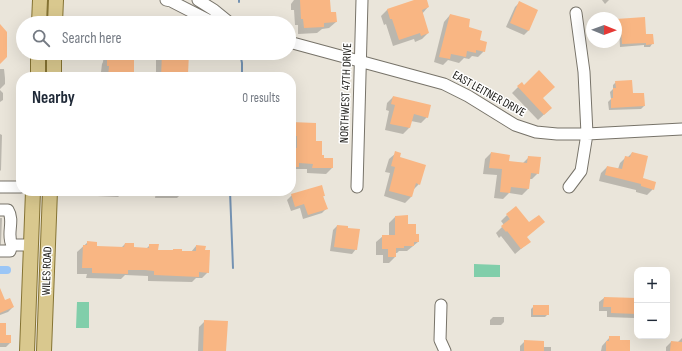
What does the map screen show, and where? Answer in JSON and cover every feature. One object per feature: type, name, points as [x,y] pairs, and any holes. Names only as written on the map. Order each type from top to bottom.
[{"type":"main road","points":[[39,16],[40,0]]},
{"type":"main road","points":[[55,16],[56,0]]},
{"type":"main road","points":[[38,60],[38,72]]},
{"type":"main road","points":[[54,60],[54,72]]},
{"type":"main road","name":"WILES ROAD","points":[[27,351],[33,196]]},
{"type":"main road","name":"WILES ROAD","points":[[44,351],[50,196]]},
{"type":"street","points":[[166,0],[171,1],[200,16]]},
{"type":"street","points":[[198,0],[221,16]]},
{"type":"street","name":"NORTHWEST 47TH DRIVE","points":[[357,187],[362,0]]},
{"type":"street","points":[[569,187],[580,171],[587,134],[584,72],[576,13]]},
{"type":"street","name":"EAST LEITNER DRIVE","points":[[296,44],[444,84],[468,96],[515,125],[536,132],[587,134],[682,129]]},
{"type":"street","points":[[0,187],[16,187]]},
{"type":"street","points":[[0,210],[8,210],[11,215],[10,240],[12,244],[10,251],[0,251]]},
{"type":"street","points":[[12,244],[32,245]]},
{"type":"street","points":[[441,305],[440,340],[445,351]]},
{"type":"green space","points":[[474,264],[500,265],[500,277],[474,277]]},
{"type":"green space","points":[[77,302],[89,302],[89,328],[76,328]]},
{"type":"building","points":[[300,0],[330,0],[331,12],[336,12],[337,22],[324,23],[324,27],[304,28],[303,19],[301,19]]},
{"type":"building","points":[[414,0],[427,0],[429,7],[422,10],[429,33],[421,36],[420,33],[399,40],[387,9]]},
{"type":"building","points":[[519,1],[538,10],[529,31],[510,23]]},
{"type":"building","points":[[450,14],[470,19],[469,27],[482,31],[480,40],[487,42],[485,52],[476,50],[476,53],[467,51],[466,57],[451,54],[450,59],[439,57]]},
{"type":"building","points":[[645,17],[646,34],[653,34],[654,44],[622,44],[622,19]]},
{"type":"building","points":[[0,24],[7,32],[7,57],[0,64]]},
{"type":"building","points":[[107,60],[134,60],[134,72],[108,72],[109,66],[107,66]]},
{"type":"building","points":[[162,60],[189,60],[188,72],[161,72]]},
{"type":"building","points":[[539,70],[555,87],[543,98],[552,108],[544,115],[517,86],[522,82],[524,85]]},
{"type":"building","points":[[632,80],[633,93],[644,93],[645,106],[611,108],[613,88],[616,88],[615,81]]},
{"type":"building","points":[[393,96],[431,105],[428,118],[414,114],[410,128],[390,124],[395,105],[391,104]]},
{"type":"building","points":[[296,122],[316,123],[316,141],[322,141],[322,155],[324,155],[324,158],[333,158],[333,168],[312,168],[313,164],[299,163],[299,167],[296,167]]},
{"type":"building","points":[[395,151],[401,153],[400,157],[426,165],[420,185],[416,183],[412,197],[389,191],[395,167],[391,166]]},
{"type":"building","points":[[491,152],[510,155],[509,161],[527,163],[528,156],[541,157],[539,174],[531,173],[529,189],[511,187],[510,193],[500,192],[502,169],[489,168]]},
{"type":"building","points":[[632,152],[648,156],[643,178],[656,182],[654,190],[641,186],[641,184],[605,175],[607,166],[622,169],[625,156],[630,157]]},
{"type":"building","points":[[322,185],[325,196],[323,196],[328,209],[308,215],[304,204],[295,207],[292,196],[296,196],[296,193]]},
{"type":"building","points":[[516,206],[529,222],[539,215],[545,222],[527,237],[531,242],[521,249],[507,231],[506,232],[501,226],[510,219],[506,214]]},
{"type":"building","points":[[408,215],[408,224],[416,224],[416,234],[419,234],[419,242],[414,242],[414,246],[396,248],[396,257],[388,257],[388,249],[382,249],[382,235],[395,235],[395,216]]},
{"type":"building","points":[[337,225],[360,229],[357,250],[334,247]]},
{"type":"building","points":[[87,241],[97,242],[97,246],[124,247],[125,243],[134,243],[134,247],[149,248],[149,244],[159,244],[158,250],[182,249],[182,251],[196,251],[196,245],[206,246],[205,250],[210,250],[209,273],[199,272],[199,277],[154,275],[154,271],[145,270],[128,270],[128,274],[92,273],[92,268],[82,268],[83,245],[87,245]]},
{"type":"building","points":[[0,288],[5,300],[10,298],[14,307],[0,313]]},
{"type":"building","points":[[604,297],[634,298],[634,314],[611,313],[611,307],[603,307]]},
{"type":"building","points":[[533,305],[549,305],[549,315],[533,315]]},
{"type":"building","points":[[204,320],[228,321],[226,351],[203,351]]},
{"type":"building","points":[[0,323],[6,323],[6,335],[11,335],[11,343],[0,343]]},
{"type":"building","points":[[609,336],[620,336],[620,340],[630,340],[630,351],[606,351],[606,341],[609,341]]},
{"type":"building","points":[[524,340],[544,341],[544,351],[524,351]]},
{"type":"building","points":[[671,341],[682,342],[682,351],[670,351]]},
{"type":"waterway","points":[[241,60],[242,72]]},
{"type":"waterway","points":[[230,196],[233,268]]},
{"type":"waterway","points":[[0,270],[7,270]]}]
